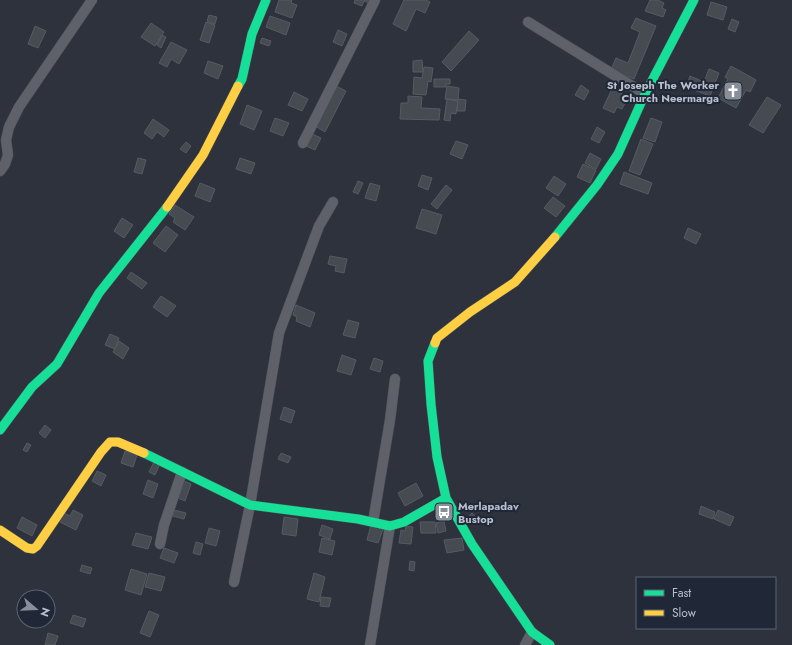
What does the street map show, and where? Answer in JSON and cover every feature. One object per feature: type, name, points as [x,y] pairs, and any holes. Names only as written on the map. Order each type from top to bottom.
[{"type":"street","points":[[0,170],[5,164],[8,155],[3,140],[19,107],[92,0]]},
{"type":"street","points":[[0,430],[32,387],[57,364],[100,292],[170,203],[203,155],[242,79],[252,34],[266,0]]},
{"type":"street","points":[[303,144],[375,0]]},
{"type":"street","points":[[550,645],[532,632],[472,544],[446,498],[438,457],[431,404],[428,361],[437,338],[470,312],[515,282],[554,238],[597,185],[618,154],[645,94],[694,0]]},
{"type":"street","points":[[528,22],[645,94]]},
{"type":"street","points":[[234,582],[250,505],[279,333],[319,226],[333,202]]},
{"type":"street","points":[[372,522],[390,420],[395,379]]},
{"type":"street","points":[[0,530],[27,548],[33,549],[37,546],[101,452],[110,442],[118,442],[129,446],[250,505],[358,519],[390,526],[404,522],[446,498]]},
{"type":"street","points":[[160,544],[164,525],[182,472]]},
{"type":"street","points":[[370,645],[390,526]]},
{"type":"street","points":[[525,645],[532,632]]},
{"type":"building","points":[[279,0],[292,0],[291,3],[297,5],[292,18],[275,12]]},
{"type":"building","points":[[355,0],[372,0],[371,4],[364,1],[362,6],[354,3]]},
{"type":"building","points":[[404,0],[426,0],[430,2],[425,13],[416,9],[406,31],[393,24]]},
{"type":"building","points":[[650,0],[658,0],[664,3],[662,8],[666,10],[663,17],[645,11]]},
{"type":"building","points":[[711,2],[727,7],[723,20],[707,15]]},
{"type":"building","points":[[209,15],[217,17],[215,24],[207,21]]},
{"type":"building","points":[[270,16],[290,23],[286,35],[266,27]]},
{"type":"building","points":[[636,18],[656,26],[634,79],[611,70],[616,58],[628,63],[640,32],[631,28]]},
{"type":"building","points":[[732,19],[739,22],[735,32],[728,29]]},
{"type":"building","points":[[206,22],[215,25],[209,43],[200,40]]},
{"type":"building","points":[[151,23],[164,32],[155,46],[141,37]]},
{"type":"building","points":[[35,26],[46,31],[38,48],[28,44]]},
{"type":"building","points":[[338,30],[347,34],[342,46],[333,42]]},
{"type":"building","points":[[469,31],[479,40],[451,71],[442,62]]},
{"type":"building","points":[[162,35],[166,37],[161,48],[157,45]]},
{"type":"building","points":[[262,38],[271,41],[269,46],[260,43]]},
{"type":"building","points":[[171,42],[187,50],[179,64],[171,59],[167,67],[159,63]]},
{"type":"building","points":[[422,60],[423,72],[413,72],[413,61]]},
{"type":"building","points":[[208,61],[223,66],[218,79],[204,73]]},
{"type":"building","points":[[731,66],[756,80],[750,92],[746,90],[736,108],[718,98],[728,79],[725,77]]},
{"type":"building","points":[[424,67],[433,68],[431,82],[428,81],[426,95],[413,94],[414,77],[422,78]]},
{"type":"building","points":[[709,69],[719,73],[710,96],[686,87],[690,76],[704,82]]},
{"type":"building","points":[[434,79],[450,79],[450,84],[446,84],[446,87],[434,87]]},
{"type":"building","points":[[581,85],[589,91],[584,100],[575,95]]},
{"type":"building","points":[[336,86],[346,91],[325,132],[315,126]]},
{"type":"building","points":[[447,86],[459,88],[458,100],[445,99]]},
{"type":"building","points":[[612,89],[628,97],[622,109],[617,107],[614,113],[603,108]]},
{"type":"building","points":[[294,92],[308,99],[302,111],[288,105]]},
{"type":"building","points":[[408,96],[422,97],[421,108],[440,109],[439,120],[400,119],[401,103],[408,103]]},
{"type":"building","points":[[767,97],[781,105],[763,133],[749,125]]},
{"type":"building","points":[[447,99],[458,101],[456,114],[451,113],[450,121],[444,120]]},
{"type":"building","points":[[458,99],[466,100],[465,111],[457,111]]},
{"type":"building","points":[[247,105],[262,111],[254,130],[240,124]]},
{"type":"building","points":[[275,118],[289,123],[283,136],[270,131]]},
{"type":"building","points":[[651,118],[662,122],[655,142],[643,138]]},
{"type":"building","points":[[153,119],[169,130],[164,137],[157,132],[152,139],[144,133]]},
{"type":"building","points":[[597,127],[605,132],[599,143],[591,139]]},
{"type":"building","points":[[310,133],[321,138],[315,150],[304,145]]},
{"type":"building","points":[[641,139],[653,144],[640,175],[629,171]]},
{"type":"building","points":[[456,141],[468,145],[462,159],[450,154]]},
{"type":"building","points":[[186,142],[191,146],[186,153],[180,149]]},
{"type":"building","points":[[590,153],[601,159],[596,169],[585,163]]},
{"type":"building","points":[[138,158],[146,160],[142,174],[134,172]]},
{"type":"building","points":[[240,158],[255,163],[251,174],[236,169]]},
{"type":"building","points":[[583,164],[596,170],[590,183],[577,177]]},
{"type":"building","points":[[624,172],[652,183],[648,194],[620,184]]},
{"type":"building","points":[[422,175],[432,178],[428,190],[418,186]]},
{"type":"building","points":[[554,176],[566,184],[558,196],[546,188]]},
{"type":"building","points":[[358,181],[363,183],[358,194],[353,192]]},
{"type":"building","points":[[200,183],[215,189],[210,202],[195,196]]},
{"type":"building","points":[[370,183],[380,186],[376,201],[365,198]]},
{"type":"building","points":[[446,185],[452,190],[437,209],[431,204]]},
{"type":"building","points":[[553,197],[565,206],[556,217],[544,208]]},
{"type":"building","points":[[175,205],[194,217],[185,230],[173,222],[175,218],[169,214]]},
{"type":"building","points":[[422,209],[442,215],[436,234],[416,228]]},
{"type":"building","points":[[122,218],[133,225],[124,238],[114,231]]},
{"type":"building","points":[[166,226],[178,235],[165,252],[153,243]]},
{"type":"building","points":[[688,228],[701,234],[696,244],[684,238]]},
{"type":"building","points":[[330,256],[347,259],[344,273],[335,271],[336,266],[328,264]]},
{"type":"building","points":[[131,272],[147,283],[142,289],[127,278]]},
{"type":"building","points":[[161,296],[176,306],[167,317],[153,307]]},
{"type":"building","points":[[296,305],[315,313],[310,327],[296,321],[297,317],[293,315]]},
{"type":"building","points":[[348,320],[359,323],[355,338],[343,335]]},
{"type":"building","points":[[110,334],[119,338],[115,349],[105,345]]},
{"type":"building","points":[[119,341],[129,348],[123,359],[113,352]]},
{"type":"building","points":[[342,355],[356,360],[351,375],[337,371]]},
{"type":"building","points":[[374,358],[383,361],[380,372],[370,369]]},
{"type":"building","points":[[284,407],[295,411],[291,423],[280,419]]},
{"type":"building","points":[[45,425],[51,430],[45,438],[39,433]]},
{"type":"building","points":[[27,443],[31,445],[27,452],[23,450]]},
{"type":"building","points":[[125,451],[137,455],[133,467],[121,463]]},
{"type":"building","points":[[281,453],[291,457],[288,463],[278,459]]},
{"type":"building","points":[[154,462],[160,464],[155,475],[149,472]]},
{"type":"building","points":[[97,471],[106,475],[101,486],[92,481]]},
{"type":"building","points":[[148,480],[158,484],[153,498],[143,494]]},
{"type":"building","points":[[184,481],[191,484],[185,501],[178,498]]},
{"type":"building","points":[[416,483],[423,496],[405,506],[398,493]]},
{"type":"building","points":[[701,506],[715,512],[713,519],[699,514]]},
{"type":"building","points":[[73,510],[83,515],[76,530],[58,521],[62,512],[70,516]]},
{"type":"building","points":[[174,510],[186,513],[184,519],[173,516]]},
{"type":"building","points":[[718,510],[734,517],[730,526],[714,519]]},
{"type":"building","points":[[472,513],[478,519],[473,524],[467,518]]},
{"type":"building","points":[[22,517],[37,525],[32,536],[17,528]]},
{"type":"building","points":[[284,517],[298,519],[296,536],[282,534]]},
{"type":"building","points":[[444,521],[446,531],[438,533],[436,523]]},
{"type":"building","points":[[420,522],[435,522],[436,533],[421,533]]},
{"type":"building","points":[[322,525],[333,529],[330,539],[319,535]]},
{"type":"building","points":[[371,525],[383,529],[378,543],[367,540]]},
{"type":"building","points":[[406,526],[413,527],[411,544],[399,543],[401,530],[405,531]]},
{"type":"building","points":[[209,528],[220,531],[216,546],[205,543]]},
{"type":"building","points":[[136,533],[152,537],[148,549],[132,545]]},
{"type":"building","points":[[322,538],[335,541],[332,555],[319,552]]},
{"type":"building","points":[[462,538],[464,550],[447,553],[444,540]]},
{"type":"building","points":[[196,542],[203,544],[200,555],[193,553]]},
{"type":"building","points":[[164,548],[178,553],[174,563],[160,558]]},
{"type":"building","points":[[410,561],[415,562],[414,571],[409,570]]},
{"type":"building","points":[[82,565],[92,568],[90,574],[80,571]]},
{"type":"building","points":[[131,569],[147,574],[141,595],[125,590]]},
{"type":"building","points":[[149,573],[165,577],[161,591],[145,587]]},
{"type":"building","points":[[314,573],[325,577],[319,602],[307,599]]},
{"type":"building","points":[[321,597],[331,598],[329,607],[320,606]]},
{"type":"building","points":[[149,611],[159,615],[150,637],[140,633]]},
{"type":"building","points":[[73,615],[86,619],[83,627],[70,623]]},
{"type":"building","points":[[48,633],[58,636],[55,645],[45,645]]},
{"type":"traffic: fast","points":[[238,86],[242,79],[252,34],[266,0]]},
{"type":"traffic: fast","points":[[555,237],[597,185],[618,154],[645,94],[694,0]]},
{"type":"traffic: fast","points":[[0,430],[32,387],[57,364],[99,293],[167,207]]},
{"type":"traffic: fast","points":[[435,343],[428,361],[431,404],[437,457],[446,498],[472,544],[532,632],[550,645]]},
{"type":"traffic: fast","points":[[144,453],[250,505],[358,519],[390,526],[404,522],[446,498]]},
{"type":"traffic: slow","points":[[167,207],[203,155],[238,86]]},
{"type":"traffic: slow","points":[[435,343],[437,338],[470,312],[515,282],[555,237]]},
{"type":"traffic: slow","points":[[0,530],[27,548],[33,549],[37,546],[101,452],[110,442],[118,442],[144,453]]},
{"type":"place","name":"St Joseph The Worker Church Neermarga","points":[[733,91]]},
{"type":"place","name":"Merlapadav Bustop","points":[[444,512]]}]
